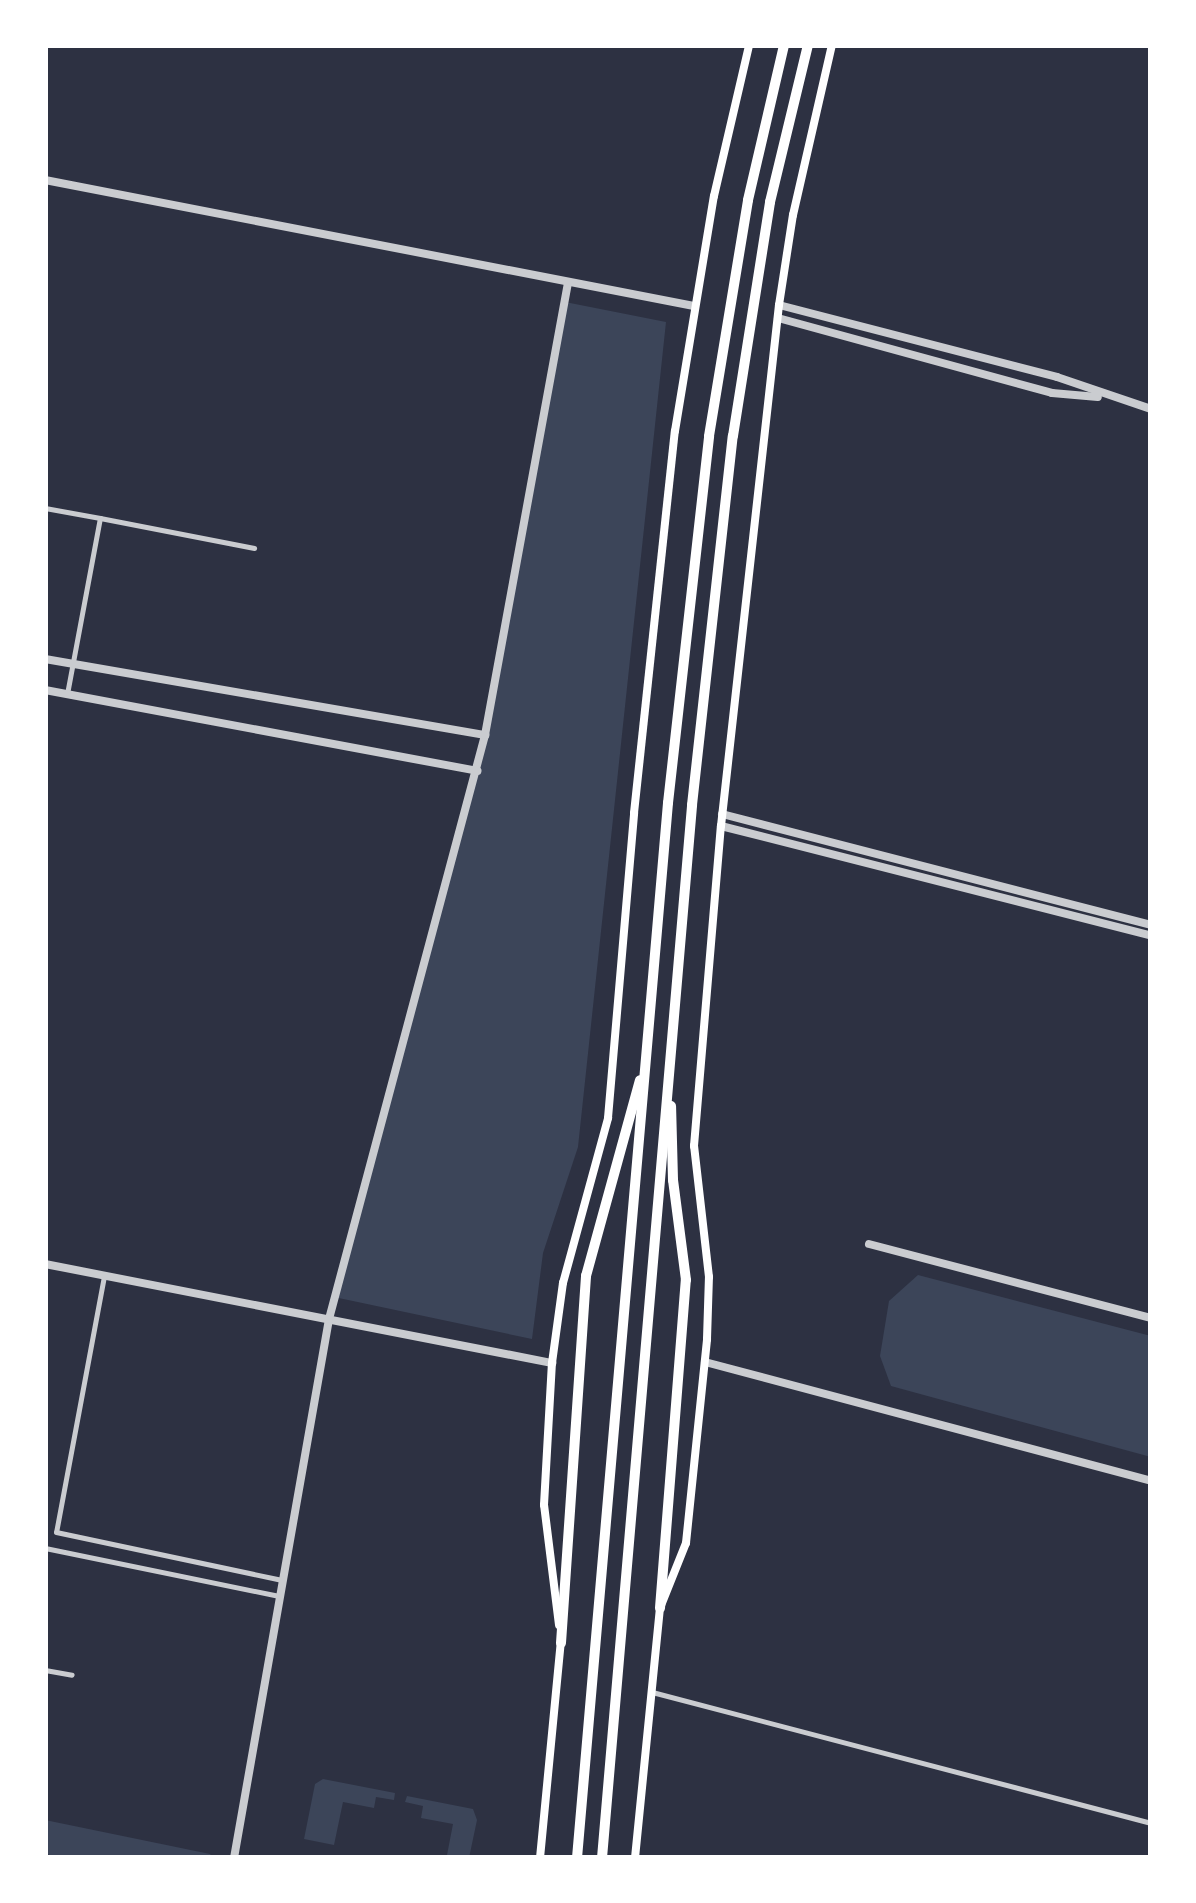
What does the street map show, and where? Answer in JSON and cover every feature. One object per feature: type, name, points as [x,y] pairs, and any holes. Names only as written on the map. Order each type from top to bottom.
[{"type":"highway","points":[[577,1858],[668,803],[709,436],[748,200],[784,45]]},
{"type":"highway","points":[[602,1858],[669,1056],[734,436],[770,202],[808,45]]},
{"type":"highway","points":[[562,1642],[586,1276],[646,1054]]},
{"type":"highway","points":[[660,1608],[686,1280],[673,1180],[669,1056]]},
{"type":"main road","points":[[540,1858],[562,1642],[544,1505],[552,1363],[563,1283],[608,1118],[634,814],[694,306],[749,45]]},
{"type":"main road","points":[[636,1858],[660,1608],[686,1543],[705,1362],[708,1276],[694,1146],[722,814],[779,305],[793,216],[832,45]]},
{"type":"street","points":[[45,180],[694,306]]},
{"type":"street","points":[[234,1858],[328,1319],[477,770],[568,284]]},
{"type":"street","points":[[779,305],[1057,377],[1107,398],[1151,409]]},
{"type":"street","points":[[778,318],[1052,393],[1107,398]]},
{"type":"street","points":[[45,508],[254,548]]},
{"type":"street","points":[[67,694],[100,518]]},
{"type":"street","points":[[45,659],[485,735]]},
{"type":"street","points":[[45,690],[477,770]]},
{"type":"street","points":[[722,814],[1151,924]]},
{"type":"street","points":[[721,826],[1151,936]]},
{"type":"street","points":[[869,1244],[1151,1318]]},
{"type":"street","points":[[45,1264],[552,1363]]},
{"type":"street","points":[[104,1276],[56,1532],[282,1580]]},
{"type":"street","points":[[705,1362],[1151,1480]]},
{"type":"street","points":[[45,1548],[279,1596]]},
{"type":"street","points":[[45,1670],[72,1675]]},
{"type":"street","points":[[652,1692],[1151,1823]]},
{"type":"shaded area","points":[[565,302],[666,322],[578,1147],[543,1253],[532,1339],[334,1297],[485,735]]},
{"type":"shaded area","points":[[918,1275],[1151,1336],[1151,1457],[891,1386],[880,1356],[889,1301]]},
{"type":"shaded area","points":[[323,1779],[395,1793],[394,1800],[376,1797],[374,1808],[343,1802],[334,1845],[304,1839],[315,1784]]},
{"type":"shaded area","points":[[407,1796],[473,1809],[477,1820],[469,1858],[447,1855],[453,1824],[421,1818],[423,1806],[405,1802]]},
{"type":"shaded area","points":[[45,1820],[210,1854],[213,1858],[56,1858],[45,1853]]}]
